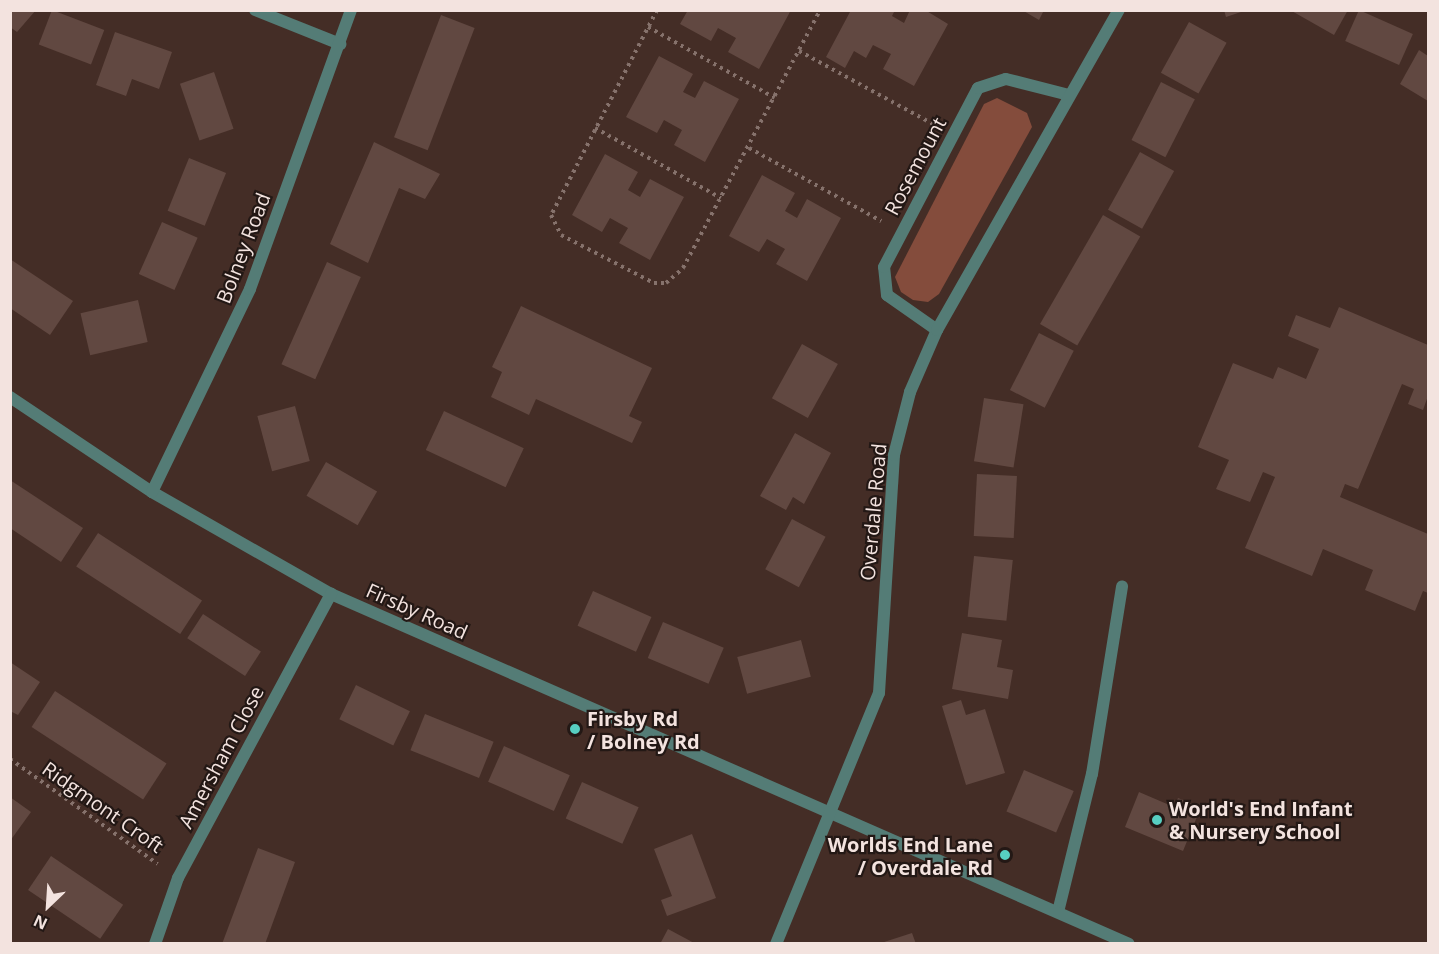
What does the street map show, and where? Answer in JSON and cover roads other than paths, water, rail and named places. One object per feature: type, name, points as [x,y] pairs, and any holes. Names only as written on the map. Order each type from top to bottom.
[{"type":"street","points":[[255,10],[340,44]]},
{"type":"street","name":"Bolney Road","points":[[152,492],[250,290],[351,10]]},
{"type":"street","name":"Overdale Road","points":[[776,944],[832,817],[879,693],[894,454],[910,392],[936,330],[1119,10]]},
{"type":"street","name":"Rosemount","points":[[936,330],[887,295],[884,267],[978,88],[1006,79],[1069,95]]},
{"type":"street","name":"Firsby Road","points":[[10,397],[152,492],[331,594],[832,817],[1129,944]]},
{"type":"street","points":[[1058,912],[1092,774],[1122,586]]},
{"type":"street","name":"Amersham Close","points":[[155,944],[178,878],[331,594]]},
{"type":"place","name":"Firsby Rd / Bolney Rd","points":[[575,729]]},
{"type":"place","name":"World's End Infant & Nursery School","points":[[1157,820]]},
{"type":"place","name":"Worlds End Lane / Overdale Rd","points":[[1005,855]]}]
